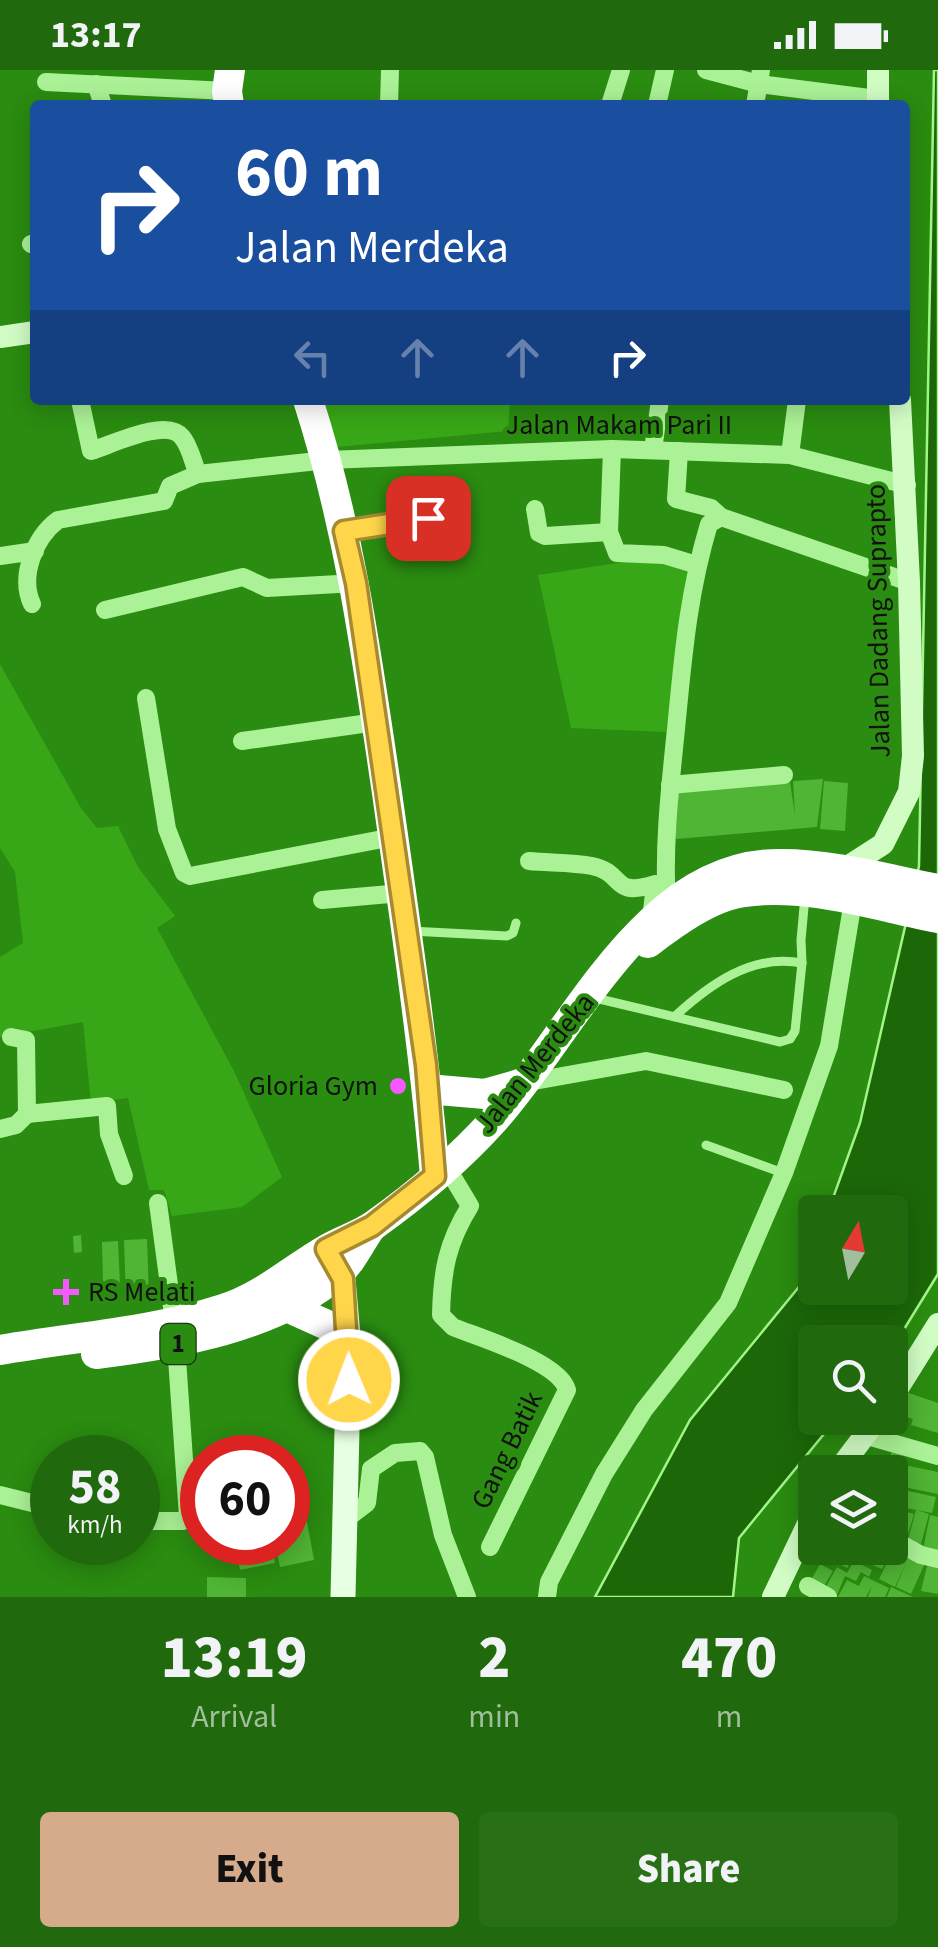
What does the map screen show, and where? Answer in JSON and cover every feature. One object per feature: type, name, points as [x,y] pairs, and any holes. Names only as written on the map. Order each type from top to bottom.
[{"type":"highway","points":[[310,405],[328,460],[356,583],[440,1171]]},
{"type":"highway","name":"Jalan Merdeka","points":[[0,1350],[49,1350],[175,1333],[287,1307],[333,1260],[440,1171],[494,1120],[659,913],[726,873],[780,864],[938,918]]},
{"type":"highway","name":"Jalan Merdeka","points":[[597,986],[659,934],[717,900],[742,892],[938,889]]},
{"type":"highway","points":[[427,1089],[485,1094],[523,1083]]},
{"type":"highway","name":"Jalan Merdeka","points":[[175,1333],[333,1260]]},
{"type":"highway","points":[[287,1307],[327,1325],[349,1347]]},
{"type":"highway","name":"Jalan Merdeka","points":[[0,1366],[49,1350]]},
{"type":"main road","points":[[878,70],[878,100]]},
{"type":"main road","points":[[0,337],[30,333]]},
{"type":"main road","name":"Jalan Dadang Suprapto","points":[[857,888],[909,792],[913,756],[907,485],[900,405]]},
{"type":"main road","points":[[333,1260],[349,1347],[343,1597]]},
{"type":"main road","points":[[908,1372],[938,1324]]},
{"type":"main road","points":[[849,1455],[864,1435]]},
{"type":"main road","points":[[773,1597],[798,1545]]},
{"type":"street","points":[[389,100],[390,70]]},
{"type":"street","points":[[612,100],[621,70]]},
{"type":"street","points":[[658,100],[665,70]]},
{"type":"street","points":[[706,70],[869,100]]},
{"type":"street","points":[[84,79],[99,100]]},
{"type":"street","points":[[46,82],[226,82]]},
{"type":"street","points":[[32,604],[27,593],[35,551],[44,531],[58,520],[164,501],[170,486],[198,474],[182,437],[174,430],[156,429],[91,451],[81,405]]},
{"type":"street","points":[[653,450],[659,405]]},
{"type":"street","points":[[790,455],[797,405]]},
{"type":"street","points":[[612,449],[609,532],[617,554],[664,555],[697,565]]},
{"type":"street","name":"Jalan Makam Pari II","points":[[198,474],[328,460],[612,449],[790,455],[907,485]]},
{"type":"street","points":[[680,451],[676,499],[711,508],[721,517],[910,582]]},
{"type":"street","points":[[535,508],[538,533],[546,536],[609,532]]},
{"type":"street","points":[[344,531],[462,512]]},
{"type":"street","points":[[659,913],[690,595],[709,524],[721,517]]},
{"type":"street","points":[[0,556],[35,551]]},
{"type":"street","points":[[105,610],[243,577],[267,588],[356,583]]},
{"type":"street","points":[[146,698],[167,829],[184,873],[190,876],[393,837]]},
{"type":"street","points":[[242,741],[376,722]]},
{"type":"street","points":[[670,785],[784,775]]},
{"type":"street","points":[[528,861],[593,866],[608,872],[621,886],[634,890],[655,884],[659,913]]},
{"type":"street","points":[[547,1597],[549,1582],[624,1442],[644,1410],[728,1304],[784,1174],[829,1046],[857,888]]},
{"type":"street","points":[[322,900],[401,893]]},
{"type":"street","points":[[0,1129],[16,1126],[26,1114],[26,1040],[11,1037]]},
{"type":"street","points":[[523,1083],[646,1061],[784,1090]]},
{"type":"street","points":[[26,1114],[106,1106],[109,1134],[124,1176]]},
{"type":"street","name":"Gang Batik","points":[[440,1171],[470,1206],[453,1234],[442,1281],[441,1314],[453,1327],[548,1367],[565,1380],[567,1390],[490,1547]]},
{"type":"street","points":[[158,1203],[175,1333],[188,1517],[183,1521],[160,1521]]},
{"type":"street","points":[[891,1435],[938,1456]]},
{"type":"street","points":[[346,1511],[367,1503],[372,1468],[395,1453],[420,1451],[466,1597]]},
{"type":"street","points":[[0,1495],[30,1502]]},
{"type":"street","points":[[908,1548],[938,1559]]},
{"type":"street","points":[[808,1586],[828,1597]]},
{"type":"lane","points":[[597,986],[674,1017],[780,1042],[790,1039],[795,1032],[806,890]]},
{"type":"lane","points":[[407,931],[507,936],[514,933],[516,924]]},
{"type":"lane","points":[[674,1017],[705,990],[755,964],[786,960],[802,963]]},
{"type":"lane","points":[[706,1145],[784,1174]]},
{"type":"shaded area","points":[[934,70],[938,70],[938,1274],[907,1325],[798,1325],[798,1435],[823,1435],[807,1455],[798,1455],[798,1466],[739,1538],[733,1597],[595,1597],[690,1420],[798,1288],[798,1305],[908,1305],[908,1195],[834,1195],[860,1123],[919,866]]},
{"type":"shaded area","points":[[325,405],[510,405],[508,431],[337,447]]},
{"type":"shaded area","points":[[664,556],[688,569],[666,732],[571,728],[538,575]]},
{"type":"shaded area","points":[[0,664],[81,808],[97,828],[118,826],[138,867],[175,916],[157,928],[235,1073],[282,1177],[242,1207],[172,1216],[164,1190],[149,1190],[128,1098],[91,1103],[83,1022],[0,1037],[0,957],[23,943],[15,872],[0,848]]},
{"type":"building","points":[[823,779],[817,827],[676,839],[671,793],[790,782],[795,815],[793,781]]},
{"type":"building","points":[[824,781],[848,783],[845,831],[820,829]]},
{"type":"building","points":[[81,1235],[82,1252],[74,1253],[73,1236]]},
{"type":"building","points":[[147,1239],[149,1297],[126,1298],[124,1240]]},
{"type":"building","points":[[118,1241],[120,1285],[103,1285],[102,1242]]},
{"type":"building","points":[[908,1393],[938,1403],[938,1433],[911,1425],[913,1419],[908,1417]]},
{"type":"building","points":[[893,1445],[904,1448],[902,1455],[891,1455]]},
{"type":"building","points":[[908,1466],[938,1472],[938,1494],[908,1488]]},
{"type":"building","points":[[908,1491],[936,1497],[932,1513],[908,1508]]},
{"type":"building","points":[[916,1510],[929,1514],[921,1544],[908,1540]]},
{"type":"building","points":[[908,1512],[914,1514],[908,1534]]},
{"type":"building","points":[[930,1515],[938,1517],[938,1557],[922,1554]]},
{"type":"building","points":[[908,1553],[926,1561],[911,1594],[896,1587],[908,1565]]},
{"type":"building","points":[[928,1562],[938,1564],[938,1594],[921,1591]]},
{"type":"building","points":[[239,1565],[265,1565],[240,1570]]},
{"type":"building","points":[[819,1565],[833,1571],[821,1591],[809,1584]]},
{"type":"building","points":[[852,1565],[872,1570],[869,1577],[861,1572],[856,1581],[845,1576],[836,1597],[823,1592],[837,1567],[847,1573]]},
{"type":"building","points":[[886,1565],[905,1565],[895,1587],[879,1579]]},
{"type":"building","points":[[864,1576],[889,1588],[885,1597],[868,1597],[872,1586],[866,1597],[838,1597],[847,1580],[859,1586]]},
{"type":"building","points":[[207,1577],[246,1578],[246,1597],[207,1597]]},
{"type":"building","points":[[891,1587],[913,1597],[887,1597]]},
{"type":"place","name":"Gloria Gym","points":[[398,1086]]},
{"type":"place","name":"RS Melati","points":[[66,1292]]},
{"type":"route","points":[[349,1380],[343,1279],[326,1249],[372,1226],[435,1176],[426,1065],[356,583],[344,531],[428,518]]}]
